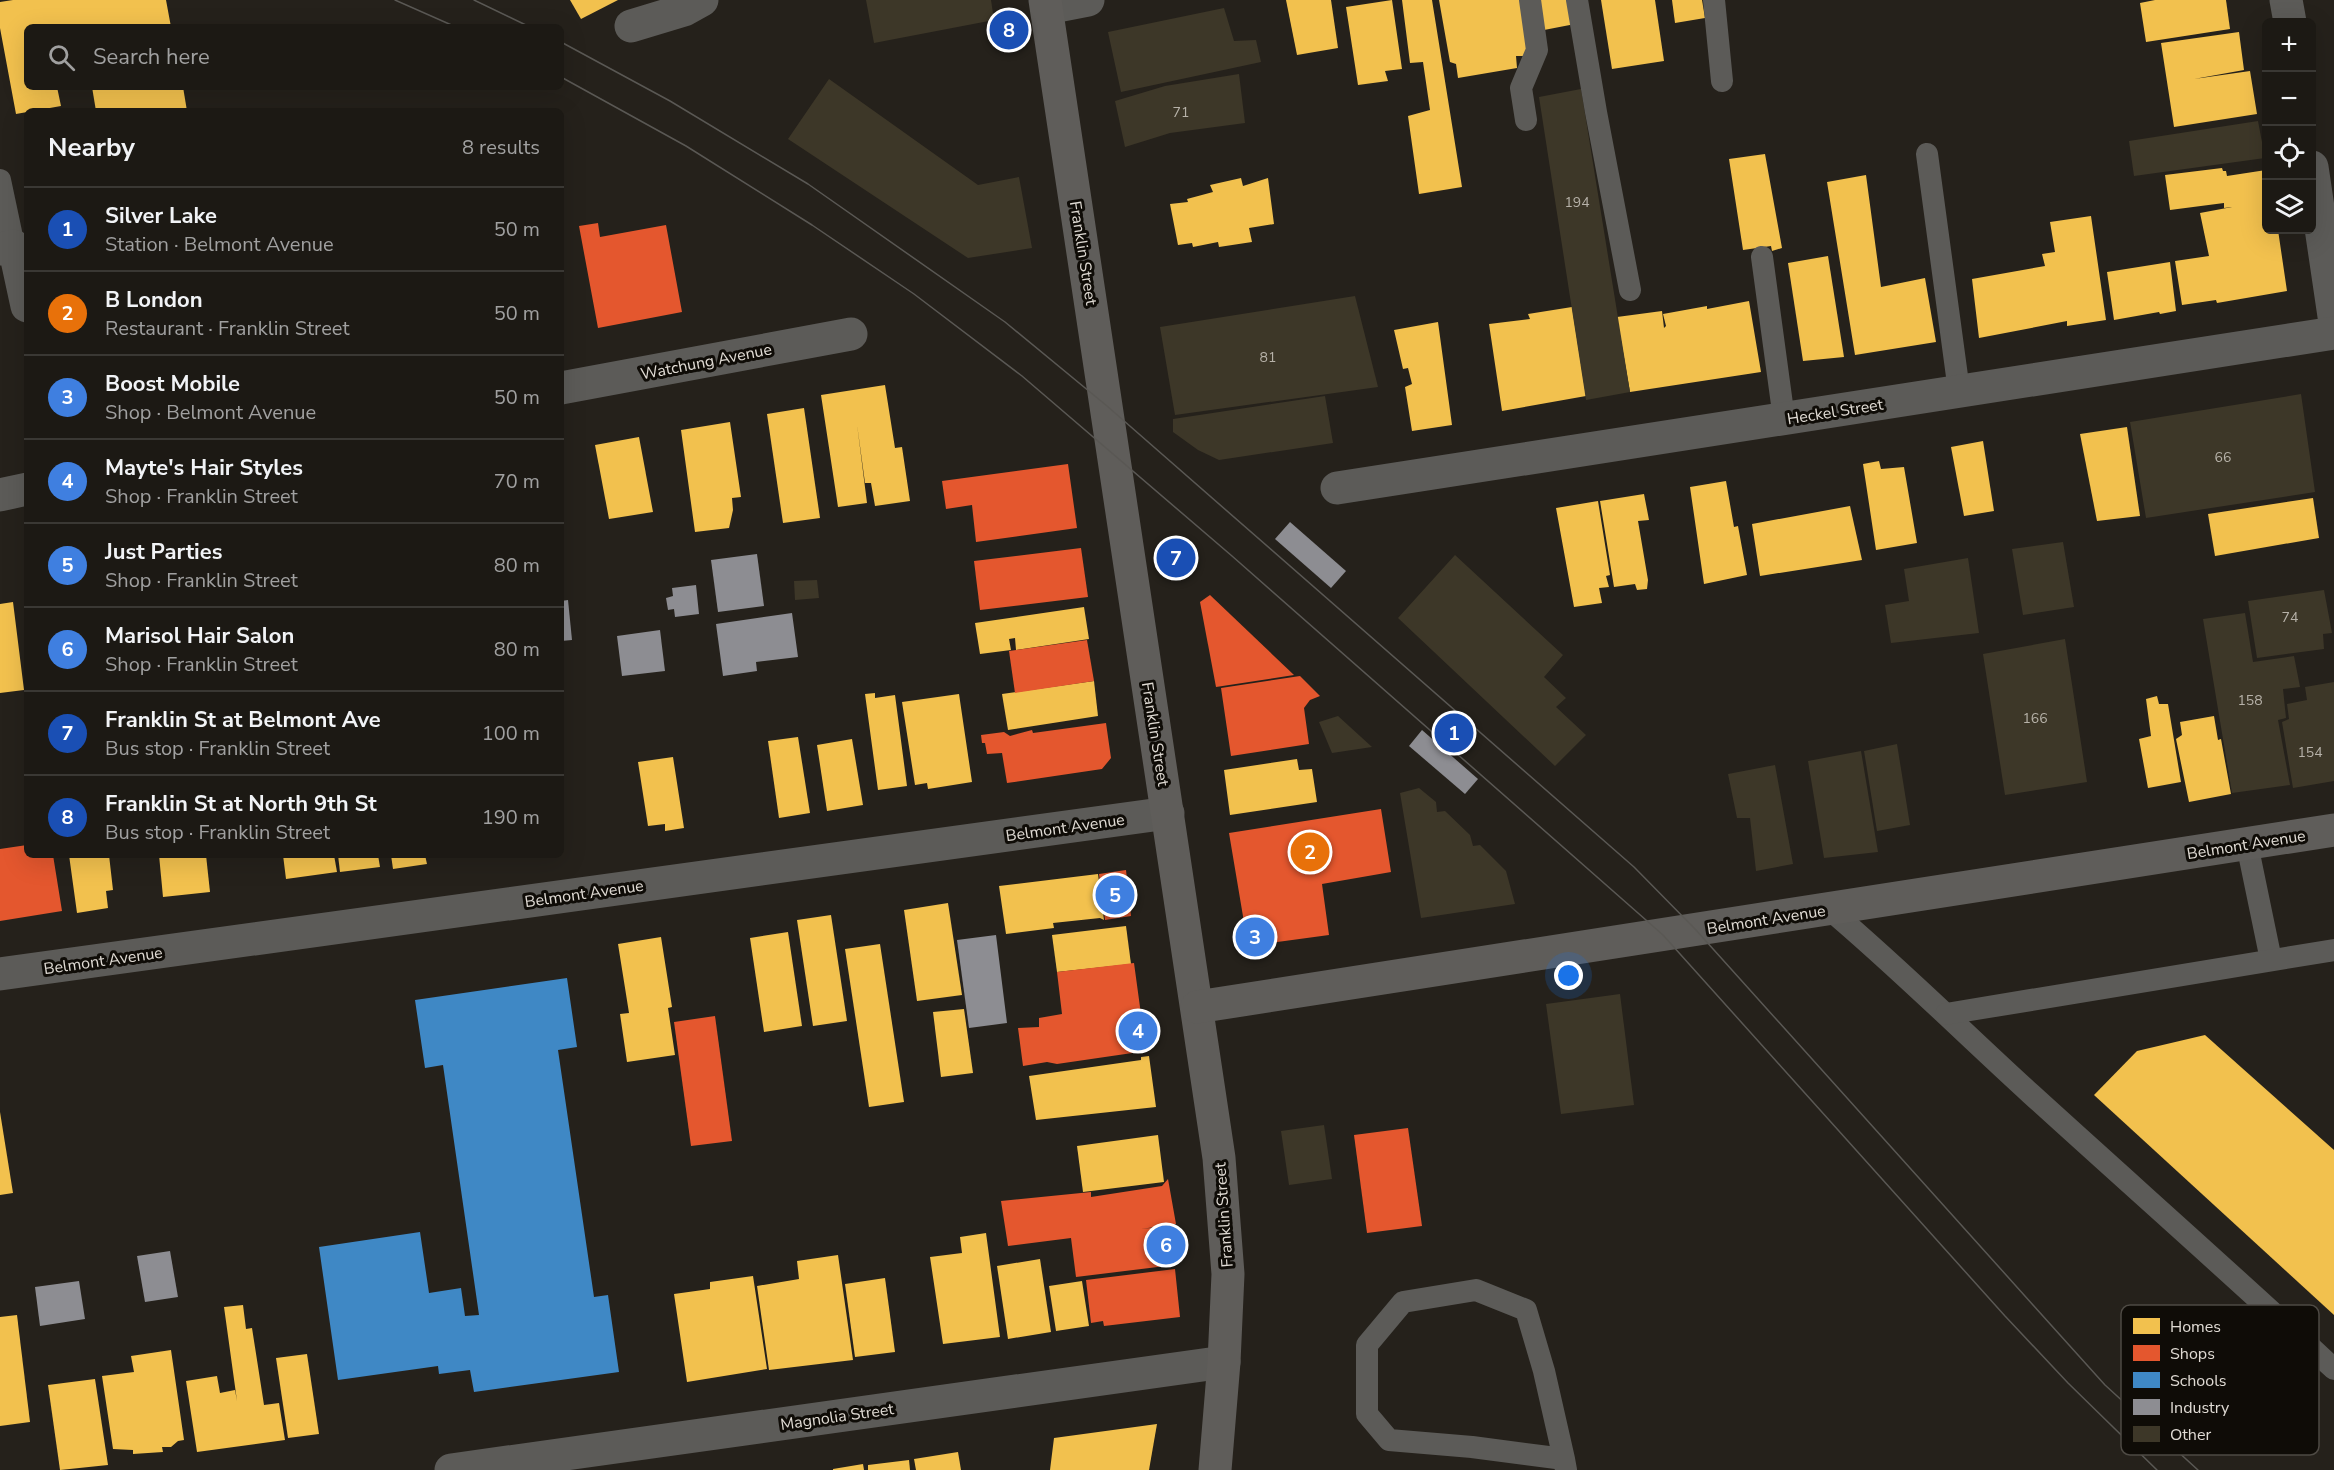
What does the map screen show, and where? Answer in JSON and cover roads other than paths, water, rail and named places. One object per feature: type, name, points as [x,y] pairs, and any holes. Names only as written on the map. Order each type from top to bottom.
[{"type":"main road","name":"Franklin Street","points":[[1046,4],[1219,1158],[1228,1274],[1224,1362],[1215,1470]]},
{"type":"main road","name":"Belmont Avenue","points":[[1197,1007],[2334,830]]},
{"type":"street","points":[[631,26],[684,10],[702,0]]},
{"type":"street","points":[[1046,4],[1088,0]]},
{"type":"street","points":[[2286,0],[2289,18]]},
{"type":"street","points":[[2314,180],[2334,316]]},
{"type":"street","points":[[7,247],[24,297]]},
{"type":"street","name":"Heckel Street","points":[[1337,488],[2334,333]]},
{"type":"street","name":"Watchung Avenue","points":[[564,387],[850,334]]},
{"type":"street","points":[[0,495],[24,490]]},
{"type":"street","name":"Belmont Avenue","points":[[0,974],[1168,813]]},
{"type":"street","name":"Magnolia Street","points":[[451,1470],[1224,1362]]},
{"type":"lane","points":[[1526,120],[1521,88],[1538,50],[1530,0]]},
{"type":"lane","points":[[1577,0],[1630,290]]},
{"type":"lane","points":[[1714,0],[1722,81]]},
{"type":"lane","points":[[1927,154],[1959,391]]},
{"type":"lane","points":[[0,180],[7,247]]},
{"type":"lane","points":[[1762,257],[1784,419]]},
{"type":"lane","points":[[2247,844],[2271,960]]},
{"type":"lane","points":[[1829,909],[2263,1305]]},
{"type":"lane","points":[[1946,1014],[2334,950]]},
{"type":"lane","points":[[1476,1290],[1526,1311],[1544,1371],[1565,1465],[1472,1447],[1389,1440],[1367,1414],[1367,1345],[1403,1302],[1476,1290]]},
{"type":"lane","points":[[2319,1356],[2334,1370]]},
{"type":"tram line","points":[[395,0],[449,24]]},
{"type":"tram line","points":[[474,0],[524,24]]},
{"type":"tram line","points":[[564,44],[670,101],[808,184],[1005,322],[1107,406],[1634,867],[1696,930],[2105,1385],[2121,1400]]},
{"type":"tram line","points":[[564,79],[686,146],[812,225],[914,294],[1022,376],[1232,556],[1663,935],[2005,1316],[2121,1435]]},
{"type":"tram line","points":[[2142,1455],[2157,1470]]},
{"type":"tram line","points":[[2182,1455],[2198,1470]]},
{"type":"place","name":"Franklin St at North 9th St","points":[[1009,30]]},
{"type":"place","name":"Franklin St at Belmont Ave","points":[[1176,558]]},
{"type":"place","name":"Silver Lake","points":[[1454,733]]},
{"type":"place","name":"B London","points":[[1310,852]]},
{"type":"place","name":"Just Parties","points":[[1115,895]]},
{"type":"place","name":"Boost Mobile","points":[[1255,937]]},
{"type":"place","name":"Mayte's Hair Styles","points":[[1138,1031]]},
{"type":"place","name":"Marisol Hair Salon","points":[[1166,1245]]}]
